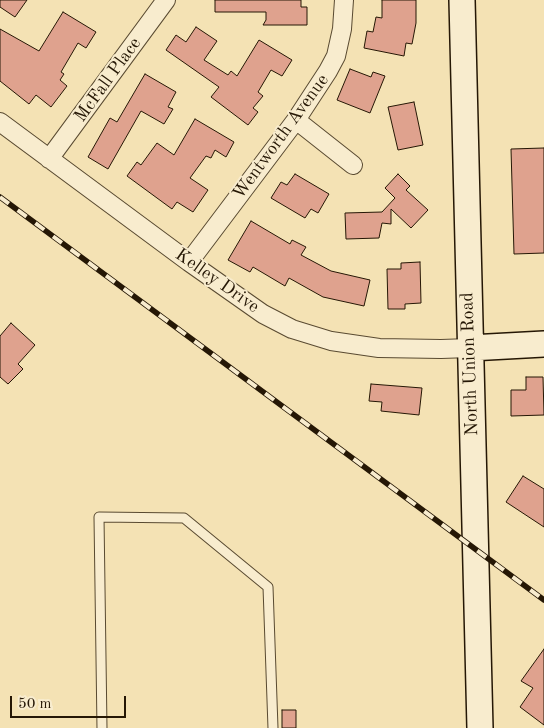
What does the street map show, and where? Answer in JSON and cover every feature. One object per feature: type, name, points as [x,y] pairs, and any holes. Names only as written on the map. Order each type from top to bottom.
[{"type":"street","name":"McFall Place","points":[[49,160],[166,0]]},
{"type":"street","name":"Wentworth Avenue","points":[[189,262],[296,120],[328,71],[336,56],[342,29],[344,0]]},
{"type":"street","name":"North Union Road","points":[[462,0],[480,728]]},
{"type":"street","points":[[296,120],[353,165]]},
{"type":"street","name":"Kelley Drive","points":[[0,122],[189,262],[263,314],[292,329],[331,341],[379,348],[470,348]]},
{"type":"street","points":[[470,348],[544,344]]},
{"type":"lane","points":[[102,728],[99,517],[184,518],[268,587],[273,728]]},
{"type":"building","points":[[0,0],[27,0],[15,17],[0,7]]},
{"type":"building","points":[[215,0],[301,0],[301,7],[307,7],[307,25],[263,25],[266,20],[266,12],[215,12]]},
{"type":"building","points":[[382,0],[416,0],[416,23],[412,44],[406,43],[404,56],[364,48],[367,31],[373,32],[376,17],[382,18]]},
{"type":"building","points":[[63,12],[96,32],[86,48],[78,43],[61,72],[64,74],[60,80],[67,86],[51,107],[36,95],[29,104],[0,81],[0,29],[39,51]]},
{"type":"building","points":[[196,27],[217,41],[204,60],[228,75],[231,71],[237,76],[259,40],[292,60],[282,76],[271,70],[258,92],[263,96],[253,108],[258,112],[248,125],[211,97],[219,87],[166,50],[176,35],[186,42]]},
{"type":"building","points":[[350,69],[371,77],[373,72],[385,76],[370,113],[337,100]]},
{"type":"building","points":[[145,74],[176,92],[168,107],[173,109],[164,124],[141,111],[108,169],[88,157],[110,118],[117,122]]},
{"type":"building","points":[[414,102],[423,145],[398,150],[388,107]]},
{"type":"building","points":[[195,119],[234,142],[226,157],[215,150],[211,158],[206,156],[190,178],[208,190],[193,212],[177,202],[172,209],[127,176],[137,162],[141,165],[157,143],[174,155]]},
{"type":"building","points":[[544,148],[544,253],[514,254],[511,149]]},
{"type":"building","points":[[295,174],[329,194],[318,213],[311,209],[305,218],[271,198],[281,182],[287,185]]},
{"type":"building","points":[[398,174],[410,186],[406,190],[428,210],[411,228],[391,209],[391,224],[382,223],[379,238],[346,239],[345,213],[382,212],[395,198],[385,188]]},
{"type":"building","points":[[251,221],[290,244],[292,240],[306,247],[301,255],[331,271],[370,280],[364,306],[323,297],[289,278],[285,286],[253,267],[250,272],[228,260]]},
{"type":"building","points":[[420,262],[421,303],[405,304],[405,309],[388,309],[387,269],[401,269],[401,263]]},
{"type":"building","points":[[11,323],[35,345],[18,364],[23,369],[8,384],[0,377],[0,336]]},
{"type":"building","points":[[526,377],[543,377],[544,415],[511,416],[511,390],[526,390]]},
{"type":"building","points":[[371,384],[422,388],[419,415],[381,411],[382,402],[369,401]]},
{"type":"building","points":[[523,476],[544,489],[544,527],[506,502]]},
{"type":"building","points":[[544,649],[544,725],[520,707],[533,688],[521,681]]},
{"type":"building","points":[[282,710],[296,710],[296,728],[282,728]]},
{"type":"railway","points":[[0,197],[544,600]]}]
